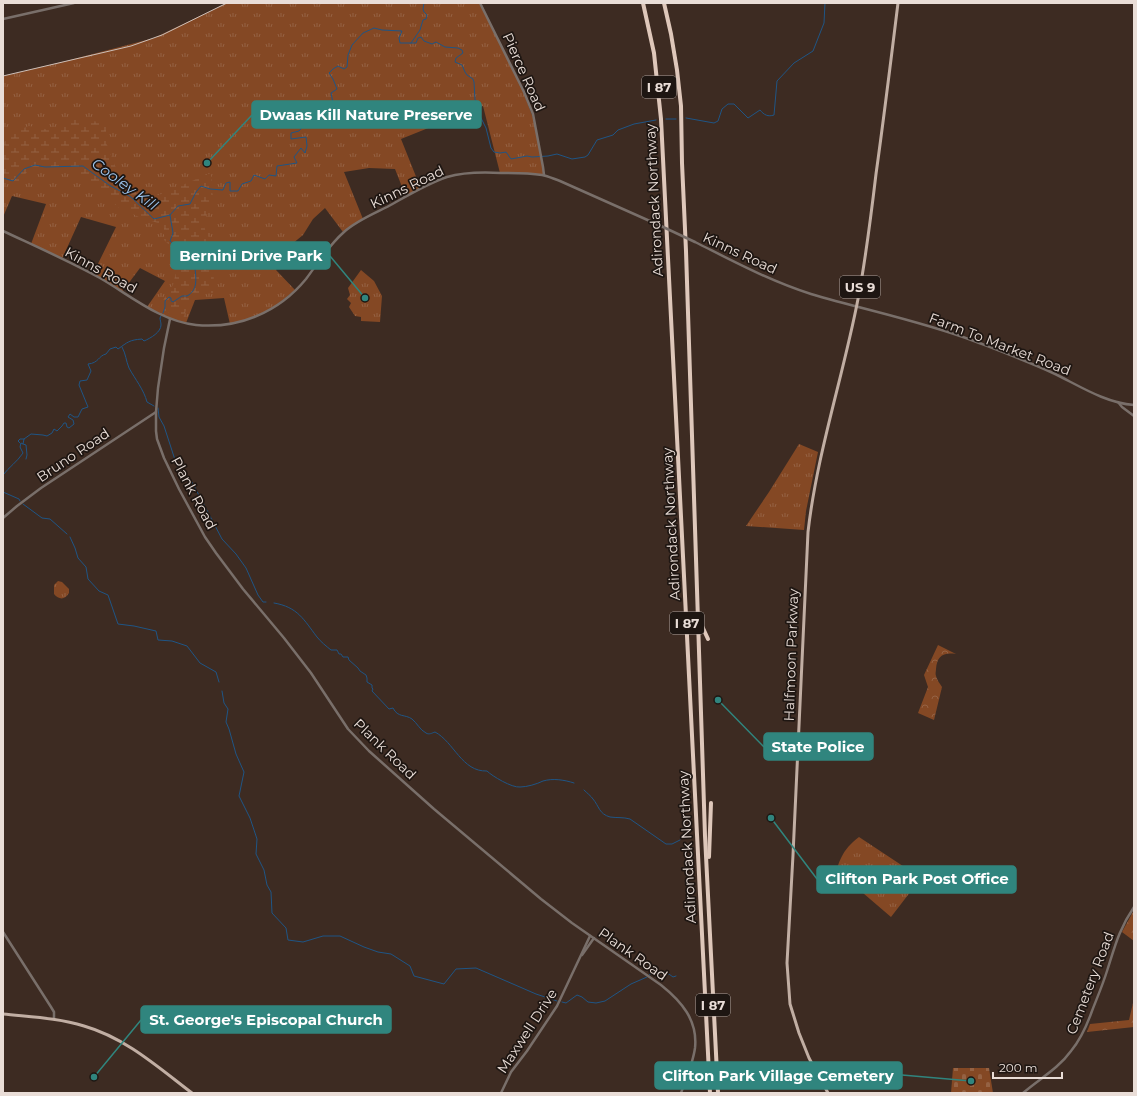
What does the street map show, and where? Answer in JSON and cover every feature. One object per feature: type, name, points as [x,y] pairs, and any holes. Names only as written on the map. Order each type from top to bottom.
[{"type":"highway","name":"Adirondack Northway","points":[[643,3],[654,54],[661,119],[710,1093]]},
{"type":"highway","name":"Adirondack Northway","points":[[664,3],[677,70],[681,106],[707,884],[718,1093]]},
{"type":"highway","points":[[698,590],[701,620],[708,639]]},
{"type":"highway","points":[[707,884],[711,803]]},
{"type":"main road","name":"US 9","points":[[856,306],[866,253],[898,3]]},
{"type":"main road","name":"Halfmoon Parkway","points":[[828,1093],[809,1058],[790,1004],[786,957],[794,855],[806,568],[810,513],[856,306]]},
{"type":"main road","points":[[3,1014],[68,1021],[115,1038],[136,1051],[192,1093]]},
{"type":"street","points":[[3,19],[74,3]]},
{"type":"street","name":"Pierce Road","points":[[480,3],[502,46],[533,114],[544,175]]},
{"type":"street","name":"Kinns Road","points":[[3,231],[93,274],[170,319],[196,325],[220,325],[247,320],[268,311],[283,301],[295,290],[329,247],[347,229],[365,218],[440,180],[466,173],[519,173],[544,175],[661,226],[782,284],[856,306]]},
{"type":"street","name":"Farm To Market Road","points":[[856,306],[950,332],[1042,368],[1102,396],[1118,402],[1134,405]]},
{"type":"street","name":"Plank Road","points":[[170,319],[165,341],[156,412],[157,439],[164,458],[179,489],[205,537],[239,583],[311,673],[348,729],[369,751],[434,809],[541,899],[590,936],[661,985],[678,1000],[687,1011],[692,1024],[695,1047],[681,1093]]},
{"type":"street","points":[[1118,402],[1134,416]]},
{"type":"street","name":"Bruno Road","points":[[3,518],[41,488],[156,412]]},
{"type":"street","name":"Cemetery Road","points":[[1023,1093],[1059,1065],[1072,1051],[1080,1039],[1097,998],[1120,933],[1134,906]]},
{"type":"street","points":[[3,932],[51,1006],[54,1012],[54,1019]]},
{"type":"street","name":"Maxwell Drive","points":[[501,1093],[511,1072],[557,1006],[590,936]]},
{"type":"street","name":"Maxwell Drive","points":[[580,959],[594,938]]},
{"type":"green space","points":[[227,3],[481,3],[521,86],[535,123],[544,175],[500,173],[483,106],[401,139],[421,189],[406,197],[395,169],[369,168],[344,172],[363,219],[343,232],[325,208],[313,219],[303,235],[292,244],[276,270],[295,290],[273,308],[247,320],[230,324],[224,298],[195,300],[186,323],[166,317],[147,307],[165,281],[140,268],[122,292],[93,274],[116,227],[81,217],[62,259],[31,244],[46,204],[12,196],[3,217],[3,76],[154,38]]},
{"type":"green space","points":[[72,118],[106,123],[106,142],[115,166],[121,174],[154,197],[211,173],[213,200],[203,225],[215,251],[213,293],[192,296],[183,318],[158,308],[173,285],[178,264],[178,253],[164,240],[164,225],[139,217],[118,207],[99,190],[67,169],[30,169],[17,183],[3,182],[3,145],[8,134],[29,126],[50,130]]},
{"type":"green space","points":[[361,270],[374,281],[382,296],[380,322],[361,321],[361,317],[355,316],[349,307],[351,303],[347,299],[350,295],[348,288]]},
{"type":"green space","points":[[799,444],[818,452],[806,511],[804,530],[746,526],[769,492]]},
{"type":"green space","points":[[58,581],[62,582],[69,589],[69,593],[64,598],[58,597],[54,594],[54,585]]},
{"type":"green space","points":[[938,645],[956,654],[944,654],[938,661],[936,675],[942,687],[934,720],[918,713],[928,687],[924,675]]},
{"type":"green space","points":[[859,837],[921,878],[891,917],[856,887],[833,881],[842,856],[848,847]]},
{"type":"green space","points":[[1134,910],[1134,941],[1122,932]]},
{"type":"green space","points":[[1133,1003],[1134,1027],[1087,1032],[1090,1024],[1129,1020]]},
{"type":"green space","points":[[953,1068],[989,1068],[993,1093],[951,1093]]},
{"type":"waterway","points":[[411,43],[420,30],[423,20],[426,19],[427,15],[423,9],[424,3]]},
{"type":"waterway","points":[[686,118],[714,123],[718,121],[722,109],[728,104],[734,104],[748,118],[760,110],[766,115],[774,115],[777,81],[794,63],[813,51],[824,23],[825,3]]},
{"type":"waterway","name":"Cooley Kill","points":[[3,178],[13,181],[24,169],[35,165],[45,167],[83,166],[109,185],[131,197],[154,219],[170,215],[178,206],[190,204],[201,186],[210,189],[223,190],[226,183],[230,182],[230,191],[238,191],[242,184],[251,181],[254,175],[265,179],[269,175],[276,176],[277,166],[297,163],[294,157],[301,148],[305,153],[307,146],[306,137],[291,139],[291,133],[299,131],[307,122],[319,123],[330,111],[328,106],[333,103],[331,93],[337,89],[329,73],[338,66],[344,69],[347,67],[348,55],[352,45],[363,33],[374,28],[402,31],[399,38],[400,43],[416,43],[418,38],[421,37],[424,41],[432,44],[436,42],[445,47],[458,48],[462,50],[463,53],[456,58],[455,62],[462,65],[467,75],[473,79],[475,100],[481,105],[479,114],[486,128],[491,148],[494,152],[506,152],[511,159],[527,156],[548,156],[557,154],[572,159],[585,157],[588,155],[597,140],[613,135],[618,130],[634,124],[656,120]]},
{"type":"waterway","points":[[666,119],[676,119]]},
{"type":"waterway","points":[[163,313],[165,301],[169,297],[173,302],[182,296],[191,294],[195,287],[196,280],[195,268],[185,262],[186,255],[170,241],[173,233],[170,215]]},
{"type":"waterway","points":[[3,475],[23,453],[20,447],[21,443],[23,444],[24,439],[31,434],[47,436],[52,433],[54,429],[57,431],[64,423],[66,423],[67,427],[69,428],[74,424],[73,420],[68,417],[70,414],[74,417],[78,417],[82,409],[88,407],[79,385],[80,381],[87,380],[91,371],[88,364],[96,361],[110,349],[116,347],[118,349],[131,341],[142,339],[144,341],[152,336],[161,328],[161,316]]},
{"type":"waterway","points":[[122,347],[129,368],[142,389],[147,402],[154,406]]},
{"type":"waterway","points":[[158,408],[159,417],[164,426],[177,466],[192,482],[222,539],[236,554],[246,568],[258,595],[263,602],[266,602]]},
{"type":"waterway","points":[[20,443],[18,441],[20,439],[24,439]]},
{"type":"waterway","points":[[23,444],[26,445],[26,459]]},
{"type":"waterway","points":[[3,492],[19,499],[20,501]]},
{"type":"waterway","points":[[23,504],[42,518],[50,519],[67,534]]},
{"type":"waterway","points":[[70,537],[78,558],[86,567],[88,579],[99,591],[108,595],[118,624],[156,631],[158,640],[172,641],[187,646],[200,663],[216,672],[219,682]]},
{"type":"waterway","points":[[274,603],[295,611],[325,645],[331,650],[337,650],[343,657],[348,657],[349,660],[366,675],[367,682],[372,685],[372,691],[389,709],[393,708],[399,715],[412,719],[426,733],[429,734],[435,732],[448,742],[459,756],[471,767],[478,770],[487,771],[502,781],[516,787],[529,786],[551,780],[563,780],[574,783]]},
{"type":"waterway","points":[[222,691],[224,703],[228,709],[226,722],[236,754],[244,772],[239,796],[250,818],[257,839],[256,854],[264,870],[267,885],[271,892],[272,913],[286,928],[288,940],[303,942],[323,936],[340,936],[378,952],[391,954],[410,966],[414,976],[444,984],[456,969],[476,968],[536,994],[557,1001]]},
{"type":"waterway","points":[[584,790],[592,798],[601,812],[606,816],[630,819],[666,844],[672,844],[680,840]]},
{"type":"waterway","points":[[649,975],[661,971],[673,977],[676,976]]},
{"type":"waterway","points":[[562,1002],[566,1003],[577,995],[588,1002],[596,1003],[605,1001],[631,984],[647,977]]},
{"type":"railway","points":[[3,76],[131,46],[162,35],[227,3]]},
{"type":"place","name":"Dwaas Kill Nature Preserve","points":[[207,163]]},
{"type":"place","name":"Bernini Drive Park","points":[[365,298]]},
{"type":"place","name":"State Police","points":[[718,700]]},
{"type":"place","name":"Clifton Park Post Office","points":[[771,818]]},
{"type":"place","name":"St. George's Episcopal Church","points":[[94,1077]]},
{"type":"place","name":"Clifton Park Village Cemetery","points":[[971,1081]]}]
